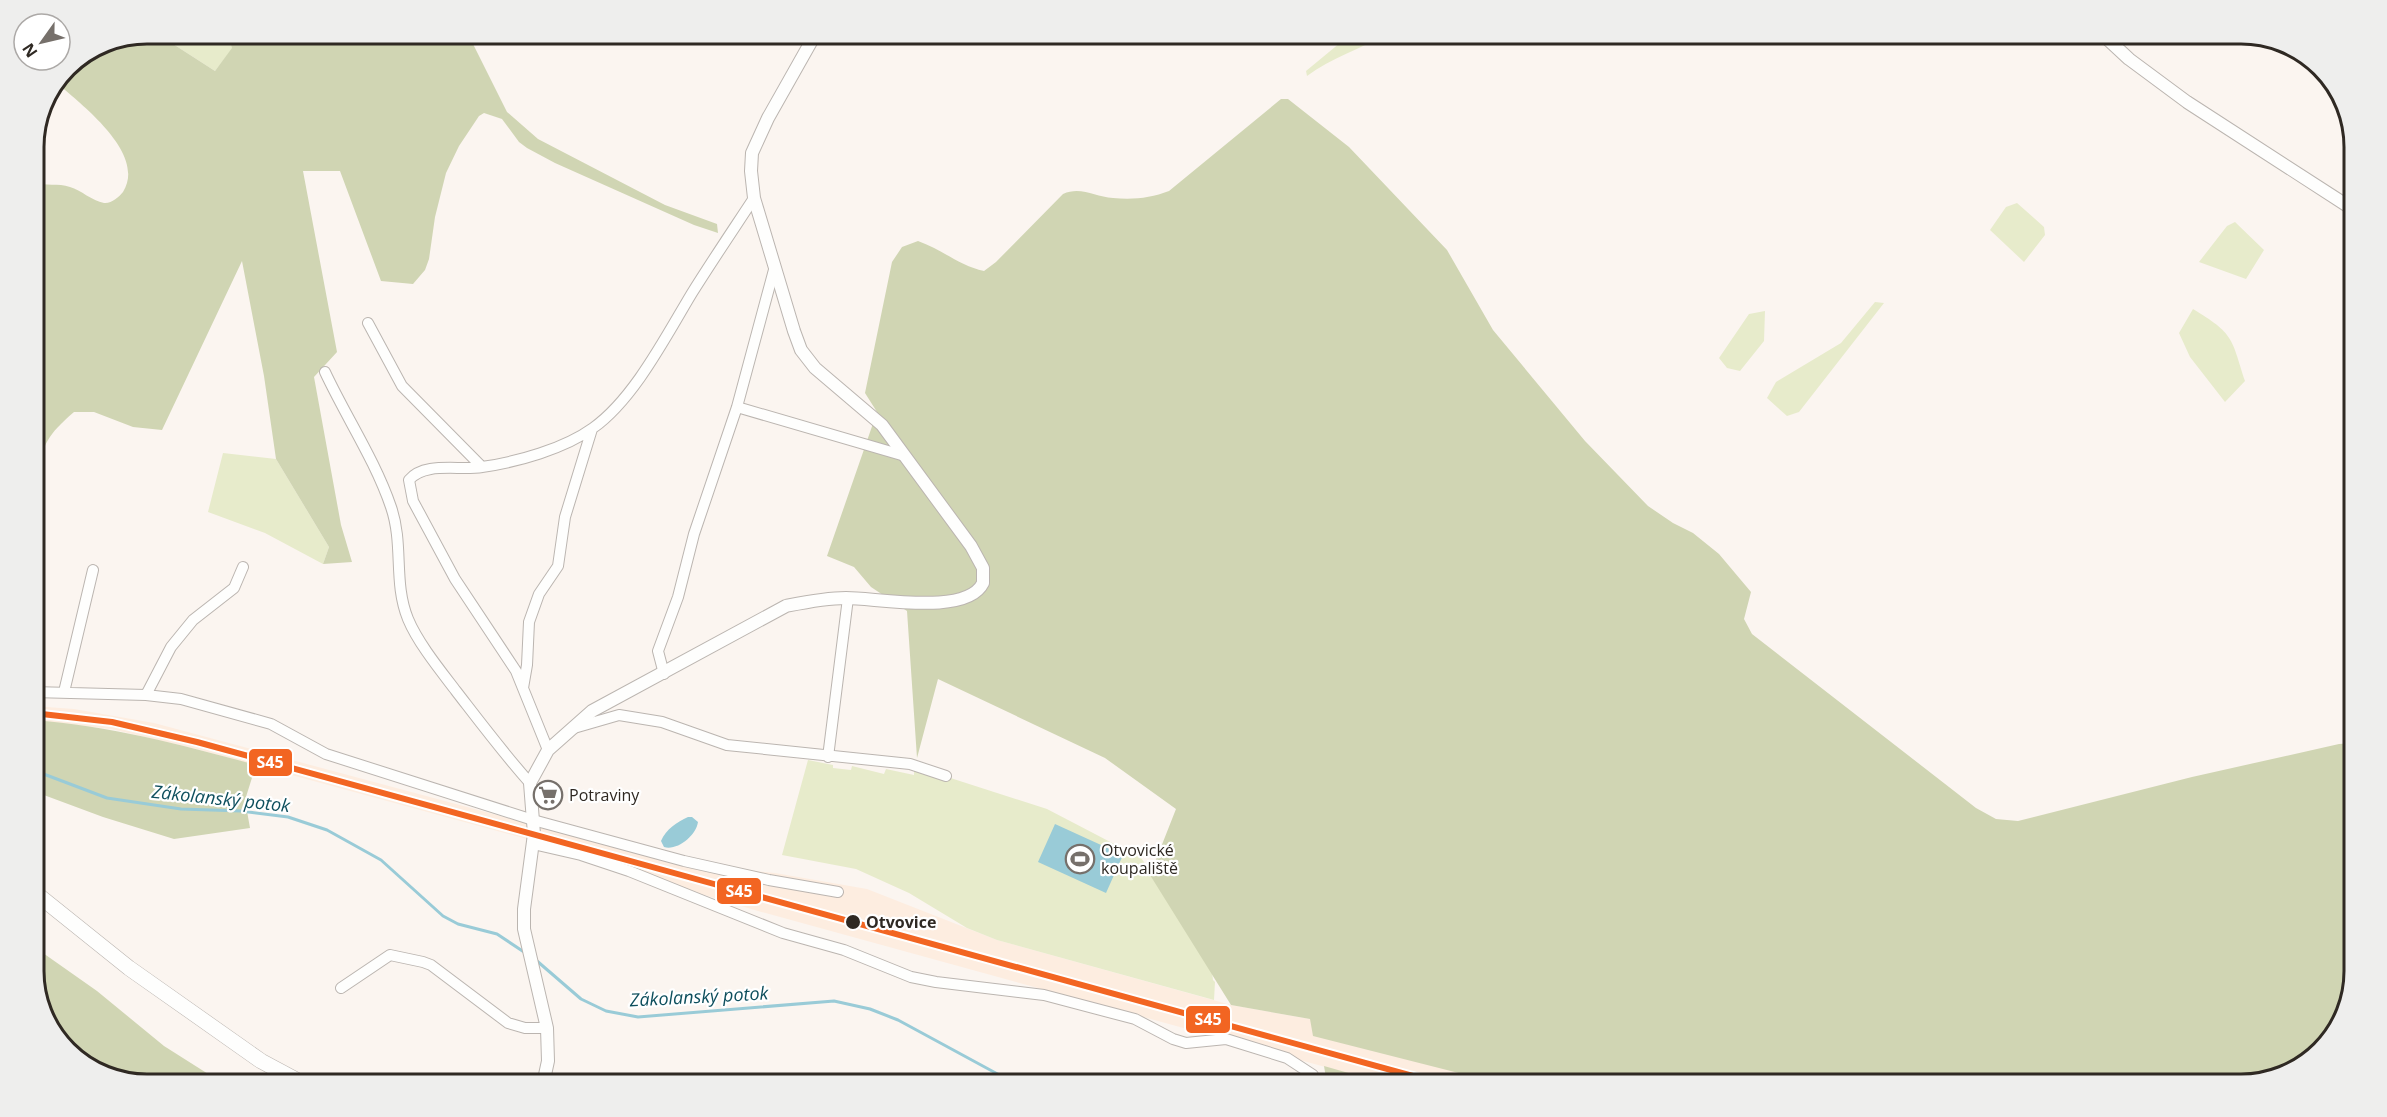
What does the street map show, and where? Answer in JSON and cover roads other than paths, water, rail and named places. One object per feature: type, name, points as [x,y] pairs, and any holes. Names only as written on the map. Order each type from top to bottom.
[{"type":"main road","points":[[44,900],[129,968],[261,1061],[285,1074]]},
{"type":"street","points":[[545,1074],[548,1061],[547,1028],[530,962],[524,909],[533,844],[530,783],[548,750],[592,711],[786,606],[817,599],[848,598],[950,602],[972,596],[983,583],[983,568],[971,546],[882,425],[826,378],[801,350],[754,198],[751,171],[754,147],[810,44]]},
{"type":"street","points":[[2113,44],[2129,59],[2187,102],[2343,203]]},
{"type":"street","points":[[548,750],[516,671],[455,579],[413,501],[409,480],[415,473],[426,470],[482,467],[549,451],[592,429],[613,411],[656,355],[754,198]]},
{"type":"street","points":[[664,674],[658,651],[678,597],[694,534],[737,407],[775,266]]},
{"type":"street","points":[[368,323],[402,386],[482,467]]},
{"type":"street","points":[[325,372],[365,449],[391,507],[400,553],[398,587],[408,620],[436,664],[530,783]]},
{"type":"street","points":[[737,407],[905,456]]},
{"type":"street","points":[[523,688],[527,665],[529,622],[539,594],[558,566],[565,517],[592,429]]},
{"type":"street","points":[[146,695],[171,647],[193,621],[234,588],[243,567]]},
{"type":"street","points":[[64,692],[93,570]]},
{"type":"street","points":[[828,757],[848,598]]},
{"type":"street","points":[[44,692],[146,695],[181,699],[271,724],[327,754],[533,820],[684,861],[769,880],[838,892]]},
{"type":"street","points":[[574,728],[619,715],[662,722],[727,745],[910,764],[946,776]]},
{"type":"street","points":[[533,844],[580,855],[629,871],[783,933],[844,950],[910,977],[1044,995],[1135,1019],[1173,1040],[1186,1043],[1226,1039],[1287,1058],[1311,1074]]},
{"type":"street","points":[[341,988],[390,955],[412,959],[431,965],[508,1023],[525,1028],[547,1028]]},
{"type":"water","points":[[688,817],[698,822],[690,837],[675,847],[664,847],[661,841],[669,829]]},
{"type":"water","name":"Otvovické koupaliště","points":[[1055,824],[1123,855],[1106,893],[1038,862]]},
{"type":"waterway","name":"Zákolanský potok","points":[[44,774],[107,798],[181,809],[241,811],[288,817],[327,830],[381,860],[443,916],[458,924],[497,934],[524,952]]},
{"type":"waterway","name":"Zákolanský potok","points":[[537,961],[581,999],[606,1011],[638,1017],[834,1001],[870,1009],[898,1020],[998,1074]]},
{"type":"place","name":"Potraviny","points":[[548,795]]},
{"type":"place","name":"Otvovické koupaliště","points":[[1080,859]]},
{"type":"place","name":"Otvovice","points":[[853,922]]}]
